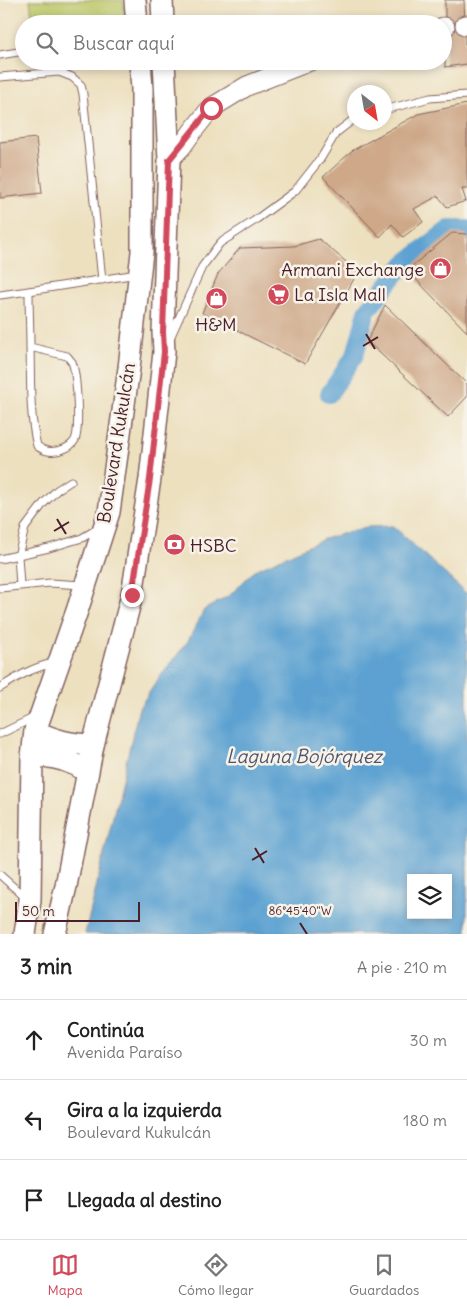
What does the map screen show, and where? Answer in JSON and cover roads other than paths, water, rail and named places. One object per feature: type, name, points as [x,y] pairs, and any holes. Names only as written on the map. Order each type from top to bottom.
[{"type":"main road","points":[[135,0],[136,15]]},
{"type":"main road","points":[[162,0],[163,15]]},
{"type":"main road","name":"Boulevard Kukulcán","points":[[25,934],[30,900],[32,757],[39,722],[109,512],[120,434],[140,273],[142,242],[141,70]]},
{"type":"main road","name":"Boulevard Kukulcán","points":[[55,934],[93,745],[132,595],[150,479],[164,352],[163,332],[169,160],[164,70]]},
{"type":"main road","points":[[39,722],[62,742],[93,745]]},
{"type":"main road","points":[[32,757],[42,756],[60,759],[70,762],[87,772]]},
{"type":"street","points":[[169,160],[211,108],[247,86],[287,70]]},
{"type":"lane","points":[[0,55],[15,52]]},
{"type":"lane","points":[[0,77],[58,72],[72,77],[81,85],[102,280]]},
{"type":"lane","points":[[392,108],[430,98],[467,95]]},
{"type":"lane","points":[[164,352],[202,268],[220,244],[295,191],[336,133],[347,124]]},
{"type":"lane","points":[[0,295],[140,273]]},
{"type":"lane","points":[[28,292],[30,381],[33,429],[37,446],[45,451],[58,451],[69,447],[74,442],[77,433],[76,380],[72,363],[67,356],[30,347]]},
{"type":"lane","points":[[20,585],[18,556],[25,528],[43,504],[57,490],[71,482]]},
{"type":"lane","points":[[0,559],[18,556],[82,538],[105,524]]},
{"type":"lane","points":[[0,588],[50,583],[85,585]]},
{"type":"lane","points":[[0,688],[22,674],[38,667],[59,662]]},
{"type":"lane","points":[[0,734],[39,722]]},
{"type":"lane","points":[[0,875],[30,900]]},
{"type":"water","name":"Laguna Bojórquez","points":[[393,526],[467,594],[467,934],[85,934],[139,708],[159,678],[188,641],[204,610],[230,595],[255,570],[324,539],[366,527]]},
{"type":"waterway","points":[[329,394],[355,355],[367,311],[405,263],[449,229],[467,229]]},
{"type":"place","name":"Armani Exchange","points":[[440,269]]},
{"type":"place","name":"La Isla Mall","points":[[278,294]]},
{"type":"place","name":"H&M","points":[[216,299]]},
{"type":"place","name":"HSBC","points":[[174,545]]}]
